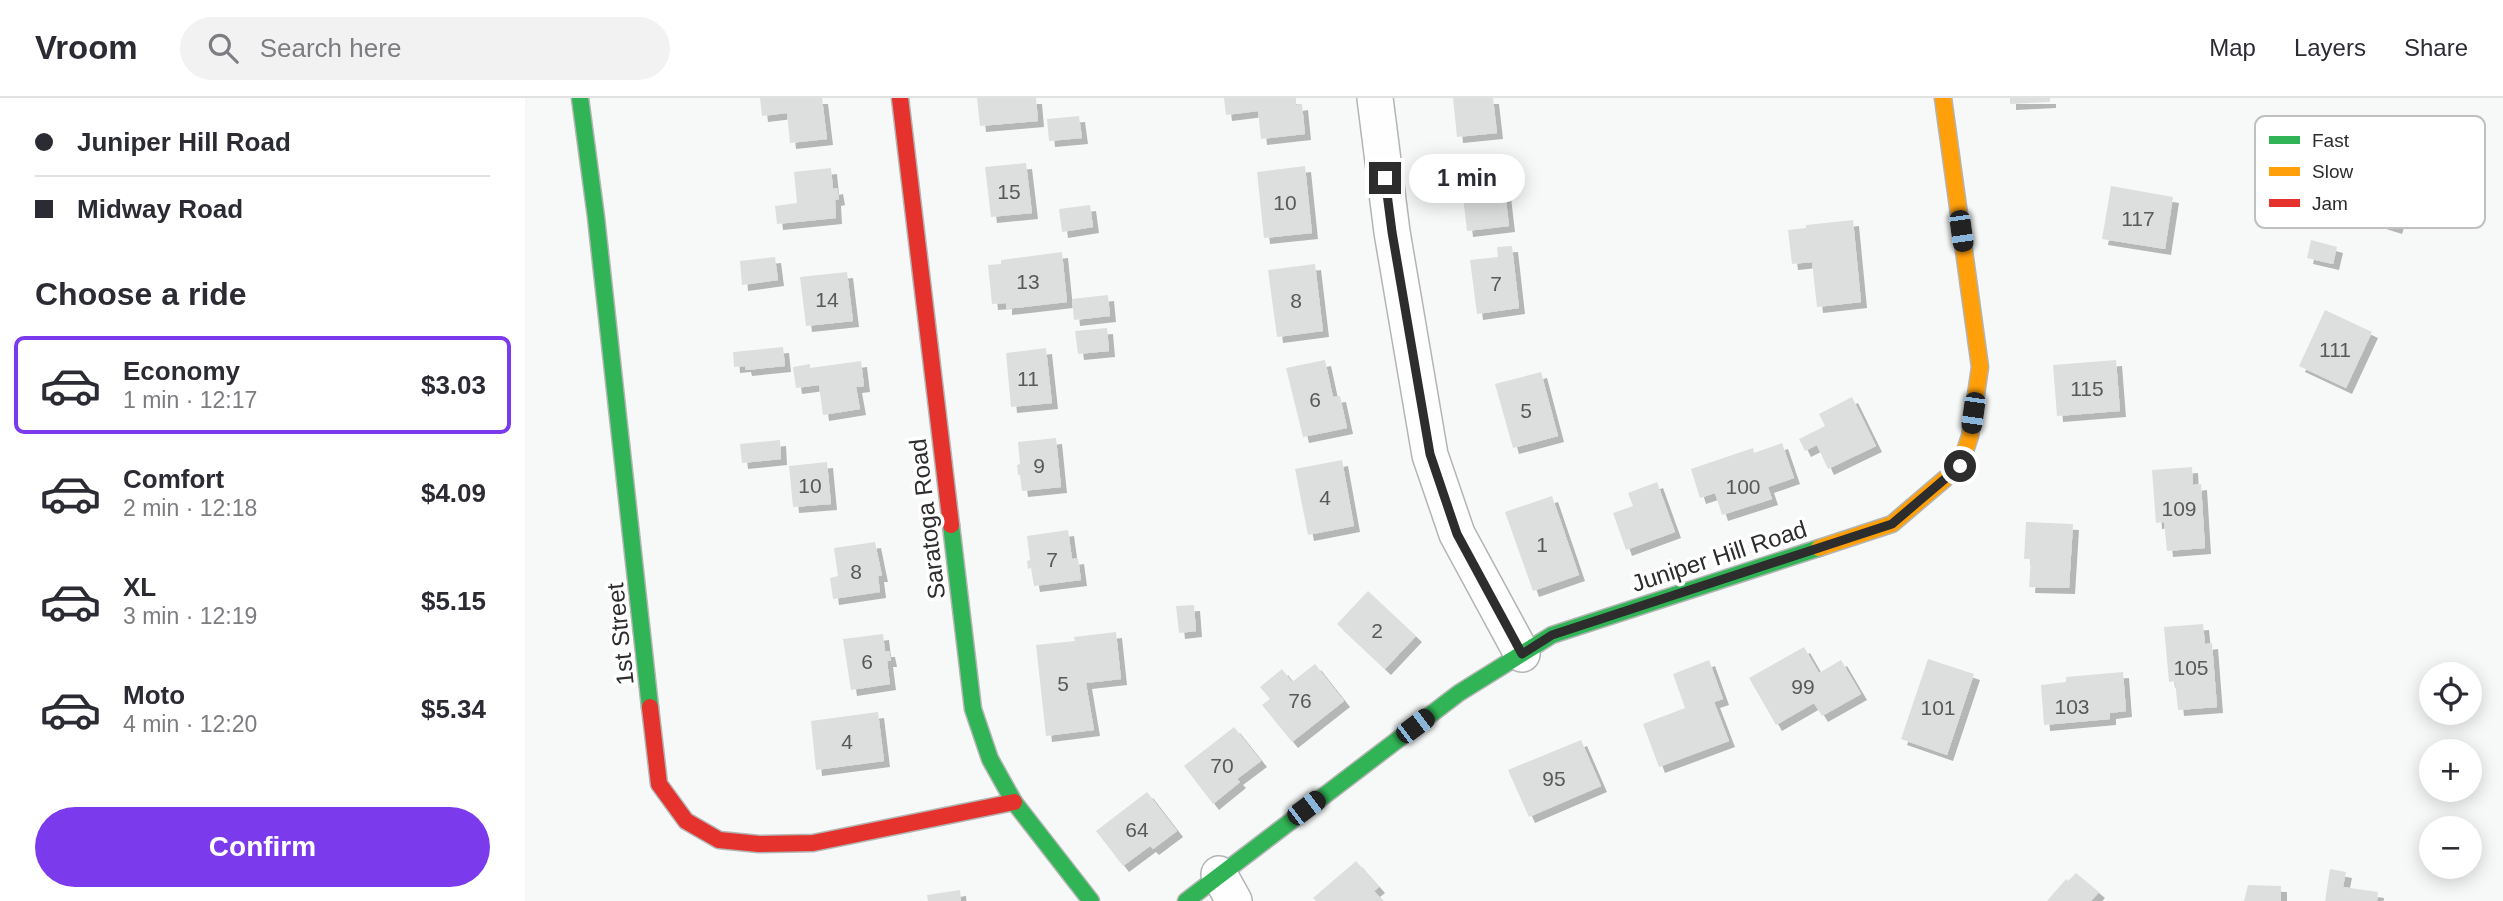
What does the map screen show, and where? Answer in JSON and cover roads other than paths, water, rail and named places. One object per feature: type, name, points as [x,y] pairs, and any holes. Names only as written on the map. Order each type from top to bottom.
[{"type":"street","name":"1st Street","points":[[580,98],[596,217],[659,785],[686,821],[719,840],[759,844],[813,843],[1014,802]]},
{"type":"street","name":"Saratoga Road","points":[[900,98],[973,709],[990,759],[1014,802],[1091,901]]},
{"type":"street","points":[[1375,98],[1392,232],[1430,454],[1457,534],[1522,654]]},
{"type":"street","name":"Juniper Hill Road","points":[[1186,901],[1226,888],[1459,693],[1552,635],[1892,524],[1960,466],[1970,436],[1980,368],[1943,98]]}]
